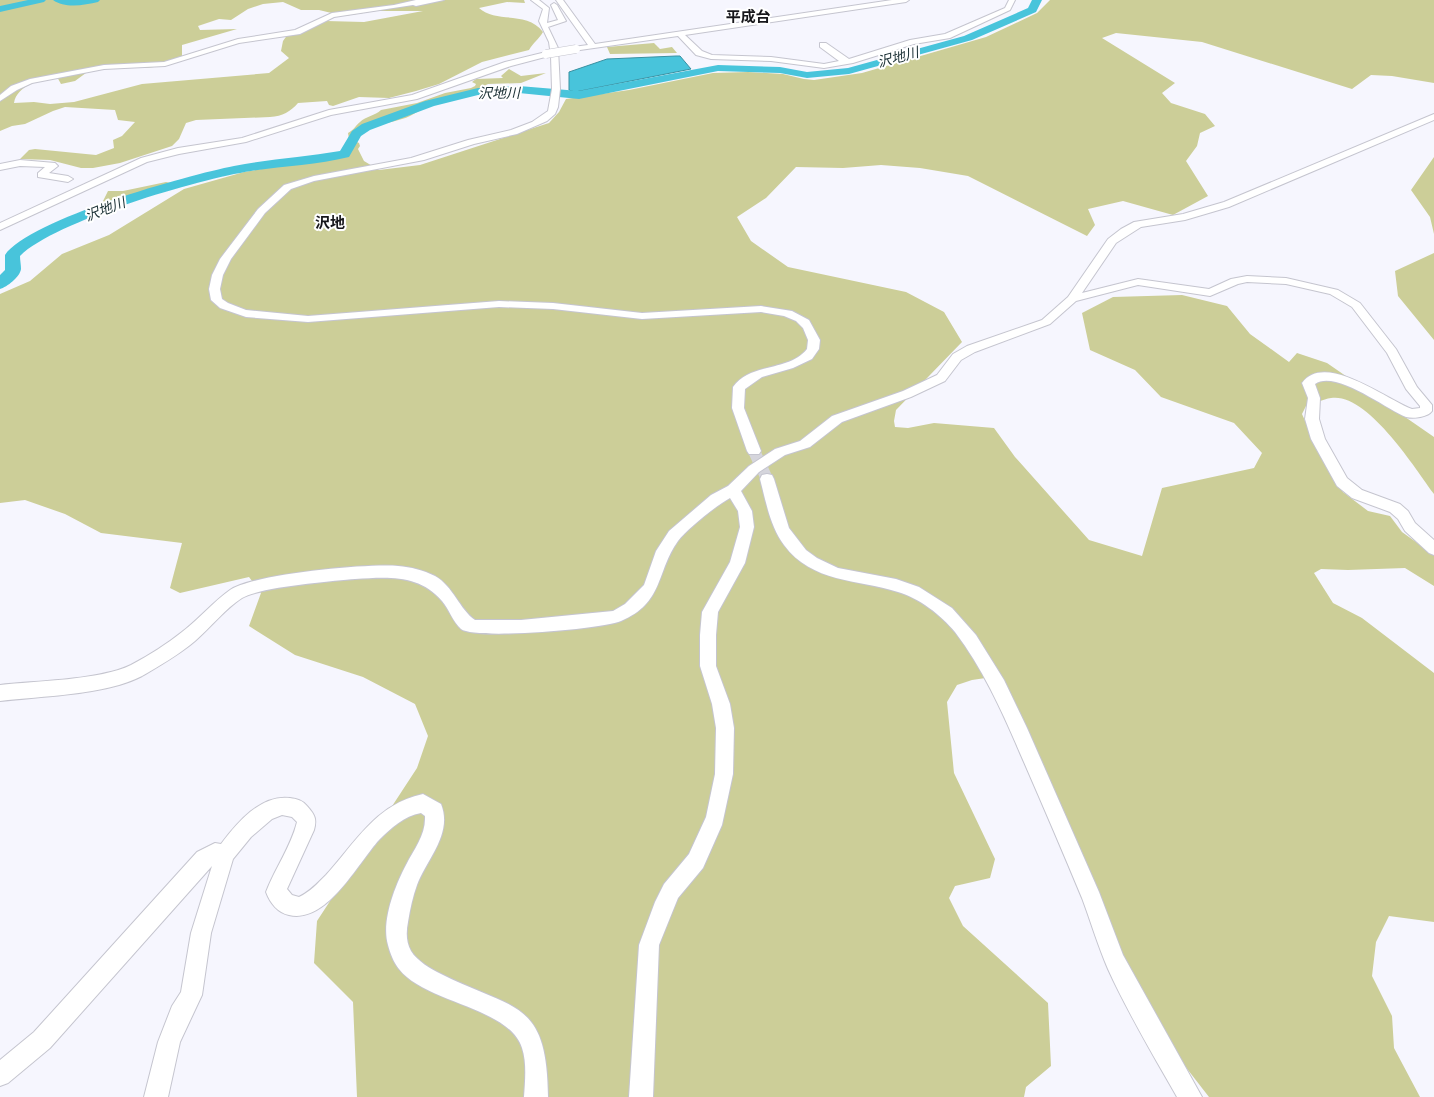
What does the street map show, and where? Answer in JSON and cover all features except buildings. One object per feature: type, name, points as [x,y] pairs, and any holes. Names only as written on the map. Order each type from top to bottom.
[{"type":"street","points":[[403,6],[425,0]]},
{"type":"street","points":[[0,99],[14,88],[30,81],[104,67],[165,64],[238,41],[296,32],[332,15],[441,0]]},
{"type":"street","points":[[534,0],[544,5],[547,9],[543,21],[548,39],[554,48],[556,104],[550,114],[526,128],[414,160],[305,182],[282,190],[253,218],[222,265],[217,275],[215,295],[218,301],[225,306],[246,313],[280,318],[308,319],[499,304],[553,306],[642,316],[761,309],[779,311],[796,316],[805,322],[814,336],[814,346],[811,353],[798,363],[757,374],[739,387],[738,408],[754,451]]},
{"type":"street","points":[[544,26],[562,22],[558,10],[548,0]]},
{"type":"street","points":[[559,0],[593,46]]},
{"type":"street","points":[[0,227],[144,160],[178,151],[243,140],[329,113],[414,97],[539,52],[680,34],[906,0]]},
{"type":"street","points":[[680,34],[699,53],[711,58],[771,59],[817,66],[846,62],[913,42],[951,34],[1008,9],[1012,0]]},
{"type":"street","points":[[823,45],[846,62]]},
{"type":"street","points":[[0,693],[103,681],[135,671],[188,638],[237,593],[256,586],[301,579],[356,573],[396,572],[417,575],[431,581],[442,591],[467,624],[474,627],[521,627],[615,617],[631,609],[650,588],[664,551],[674,535],[716,499],[733,490],[754,468],[780,452],[805,444],[837,419],[907,394],[941,378],[957,357],[971,349],[1046,322],[1072,299],[1112,241],[1124,231],[1138,224],[1185,217],[1226,205],[1434,117]]},
{"type":"street","points":[[0,166],[20,163],[52,165],[41,175],[67,179]]},
{"type":"street","points":[[1072,299],[1138,282],[1210,293],[1235,281],[1247,279],[1286,281],[1344,296],[1356,305],[1392,352],[1412,389],[1426,405],[1426,411],[1410,414],[1359,386],[1336,378],[1319,376],[1308,383],[1314,398],[1312,419],[1318,439],[1342,482],[1357,494],[1395,508],[1403,515],[1410,527],[1434,548]]},
{"type":"street","points":[[767,479],[788,541],[812,564],[831,572],[898,586],[921,596],[943,610],[968,638],[1005,699],[1072,851],[1116,961],[1150,1028],[1190,1097]]},
{"type":"street","points":[[641,1097],[649,945],[662,909],[671,891],[696,861],[715,818],[724,774],[725,728],[721,704],[708,666],[708,635],[710,612],[737,563],[747,526],[745,511],[733,490]]},
{"type":"street","points":[[156,1097],[170,1042],[180,1014],[191,995],[201,933],[224,854],[244,830],[266,812],[282,806],[297,808],[307,820],[305,836],[280,880],[276,892],[281,901],[293,906],[308,904],[327,890],[367,840],[393,815],[411,805],[424,804],[434,810],[436,821],[428,847],[409,880],[396,939],[404,959],[416,971],[438,984],[506,1013],[522,1027],[531,1042],[535,1062],[536,1097]]},
{"type":"street","points":[[0,1075],[42,1040],[204,859],[215,853],[224,854]]},
{"type":"green space","points":[[0,0],[524,0],[525,3],[507,2],[479,8],[486,13],[529,21],[543,32],[529,50],[482,62],[439,84],[416,91],[389,98],[359,97],[333,106],[329,105],[327,101],[298,103],[292,109],[279,116],[196,120],[186,123],[179,139],[172,146],[120,163],[93,168],[81,168],[50,160],[20,159],[29,150],[35,149],[96,155],[114,148],[113,140],[122,136],[135,122],[118,120],[115,110],[65,107],[25,124],[12,126],[0,131]],"holes":[[[283,2],[301,10],[319,10],[344,16],[376,11],[423,11],[364,22],[326,21],[288,34],[283,41],[281,51],[289,58],[269,73],[142,84],[74,102],[50,104],[34,102],[14,103],[20,92],[30,84],[56,75],[61,84],[75,81],[90,70],[113,66],[144,68],[164,66],[182,60],[182,45],[237,29],[200,30],[198,26],[219,19],[231,20],[248,9],[263,4]]]},
{"type":"green space","points":[[1050,0],[1434,0],[1434,83],[1392,76],[1371,75],[1352,89],[1202,42],[1116,33],[1102,38],[1175,83],[1162,93],[1171,103],[1205,114],[1215,126],[1200,133],[1197,146],[1186,161],[1208,196],[1173,215],[1123,201],[1088,209],[1095,225],[1087,236],[968,176],[920,168],[881,165],[843,168],[796,167],[766,198],[737,217],[751,241],[788,267],[906,292],[944,312],[962,342],[896,410],[895,427],[908,428],[934,423],[994,428],[1015,457],[1089,540],[1142,556],[1162,488],[1254,468],[1262,453],[1234,423],[1161,397],[1135,370],[1090,350],[1082,313],[1113,297],[1182,295],[1227,306],[1250,334],[1289,362],[1297,353],[1327,363],[1434,437],[1434,494],[1389,434],[1360,407],[1345,399],[1331,398],[1306,406],[1302,414],[1343,492],[1368,511],[1390,516],[1402,532],[1434,555],[1434,586],[1405,568],[1321,569],[1314,573],[1333,603],[1362,618],[1434,673],[1434,922],[1389,916],[1376,942],[1372,976],[1392,1016],[1394,1048],[1420,1097],[1209,1097],[1174,1052],[1120,954],[1016,736],[1005,682],[999,676],[972,680],[957,685],[947,702],[954,773],[995,859],[990,878],[955,886],[949,898],[963,926],[1048,1003],[1051,1066],[1026,1087],[1024,1097],[357,1097],[353,1002],[314,963],[317,921],[417,768],[428,736],[415,704],[363,677],[295,655],[249,626],[261,593],[249,577],[180,593],[170,588],[182,543],[101,533],[65,514],[25,500],[0,503],[0,294],[30,281],[62,254],[109,235],[184,189],[244,172],[341,156],[350,153],[355,141],[359,143],[358,149],[364,161],[379,170],[420,165],[549,123],[559,112],[566,99],[629,90],[713,73],[783,74],[814,80],[862,73],[986,37],[1037,13]]},
{"type":"green space","points":[[654,43],[660,49],[672,47],[677,53],[610,54],[607,47]]},
{"type":"green space","points":[[509,69],[521,76],[546,73],[521,83],[488,84],[486,89],[446,98],[406,118],[376,126],[349,139],[348,133],[358,123],[381,110],[417,103],[445,93],[471,88],[475,86],[476,84],[472,82],[476,79],[503,78],[501,76]]},
{"type":"green space","points":[[1434,157],[1434,234],[1430,217],[1411,190]]},
{"type":"green space","points":[[166,182],[171,183],[114,203],[104,203],[103,201],[108,191],[123,191]]},
{"type":"green space","points":[[1434,253],[1434,340],[1398,296],[1395,271]]},
{"type":"water","points":[[680,56],[691,69],[575,92],[569,90],[569,72],[607,59]]},
{"type":"waterway","points":[[0,9],[41,0]]},
{"type":"waterway","points":[[58,0],[78,3],[95,0]]},
{"type":"waterway","name":"沢地川","points":[[0,284],[13,271],[13,255],[23,244],[45,232],[108,207],[220,173],[344,154],[360,130],[445,98],[478,91],[505,89],[579,95],[718,68],[780,70],[807,75],[849,71],[968,38],[1032,10],[1037,0]]},
{"type":"tunnel","points":[[754,451],[767,479]]},
{"type":"district","name":"平成台","points":[[748,16]]},
{"type":"district","name":"沢地","points":[[330,222]]}]
